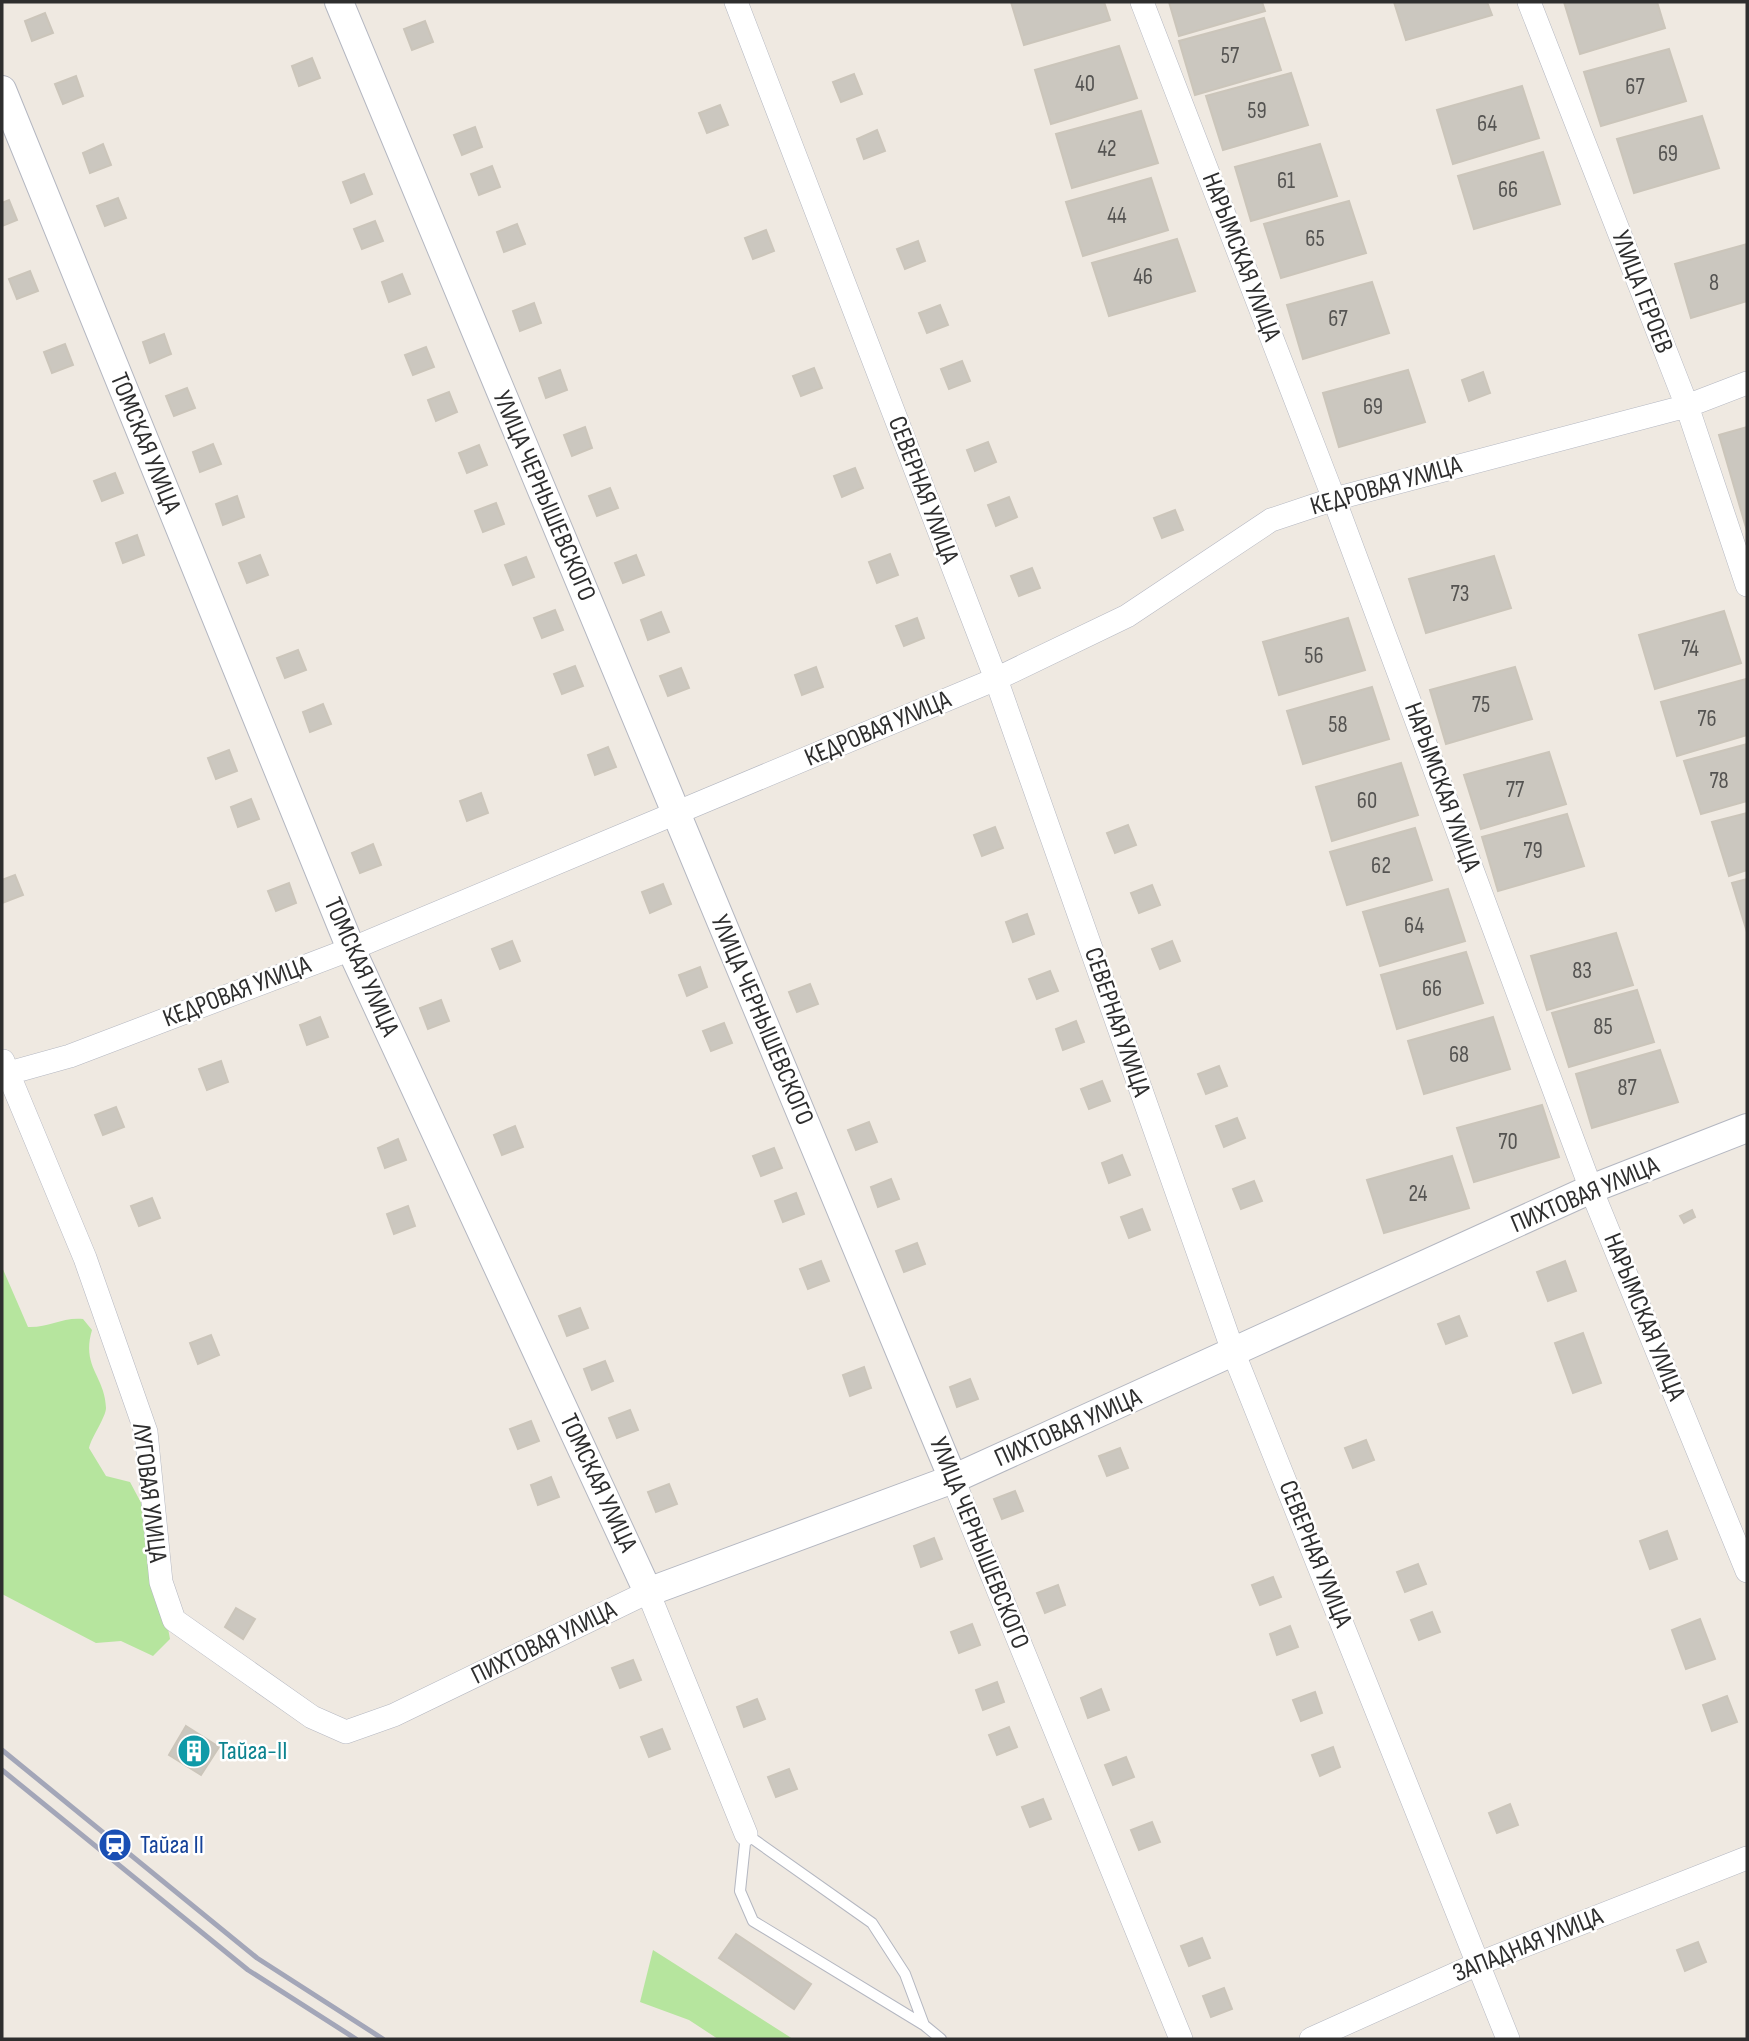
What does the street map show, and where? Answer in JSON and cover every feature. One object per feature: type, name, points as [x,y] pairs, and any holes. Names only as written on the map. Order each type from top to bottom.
[{"type":"street","name":"УЛИЦА ЧЕРНЫШЕВСКОГО","points":[[339,2],[953,1479],[1181,2039]]},
{"type":"street","name":"СЕВЕРНАЯ УЛИЦА","points":[[736,2],[996,679],[1234,1354],[1480,1963],[1508,2039]]},
{"type":"street","name":"НАРЫМСКАЯ УЛИЦА","points":[[1142,2],[1334,499],[1591,1189],[1747,1571]]},
{"type":"street","name":"УЛИЦА ГЕРОЕВ","points":[[1529,2],[1686,406],[1747,585]]},
{"type":"street","name":"ТОМСКАЯ УЛИЦА","points":[[2,90],[351,949],[648,1592],[746,1834]]},
{"type":"street","name":"КЕДРОВАЯ УЛИЦА","points":[[4,1069],[70,1056],[351,949],[996,679],[1127,616],[1271,520],[1334,499],[1686,406],[1747,383]]},
{"type":"street","name":"ЛУГОВАЯ УЛИЦА","points":[[4,1069],[85,1258],[146,1432],[161,1582],[174,1620],[312,1717],[346,1732]]},
{"type":"street","name":"ПИХТОВАЯ УЛИЦА","points":[[346,1732],[394,1715],[648,1592],[953,1479],[1234,1354],[1591,1189],[1747,1129]]},
{"type":"street","name":"ЗАПАДНАЯ УЛИЦА","points":[[1311,2039],[1480,1963],[1747,1858]]},
{"type":"lane","points":[[924,2025],[905,1974],[872,1923],[746,1834],[740,1891],[753,1921],[924,2025],[941,2039]]},
{"type":"green space","points":[[2,1267],[28,1327],[83,1319],[92,1330],[89,1353],[105,1397],[106,1408],[89,1448],[106,1476],[130,1482],[146,1512],[170,1639],[153,1656],[121,1641],[96,1643],[2,1594]]},
{"type":"green space","points":[[653,1950],[793,2039],[718,2039],[689,2020],[640,2002]]},
{"type":"building","points":[[1011,2],[1104,2],[1110,20],[1024,45]]},
{"type":"building","points":[[1169,2],[1262,2],[1265,11],[1179,36]]},
{"type":"building","points":[[1394,2],[1487,2],[1492,15],[1406,40]]},
{"type":"building","points":[[1564,2],[1657,2],[1665,28],[1580,54]]},
{"type":"building","points":[[45,13],[53,33],[32,41],[25,21]]},
{"type":"building","points":[[1264,18],[1281,70],[1195,95],[1179,41]]},
{"type":"building","points":[[425,21],[433,42],[412,50],[404,29]]},
{"type":"building","points":[[1119,46],[1137,98],[1051,124],[1035,70]]},
{"type":"building","points":[[1669,49],[1686,101],[1601,126],[1584,72]]},
{"type":"building","points":[[312,58],[320,78],[299,86],[292,66]]},
{"type":"building","points":[[1291,73],[1308,125],[1223,150],[1206,96]]},
{"type":"building","points":[[854,74],[862,94],[841,102],[833,82]]},
{"type":"building","points":[[76,76],[83,96],[63,104],[55,84]]},
{"type":"building","points":[[1522,86],[1539,138],[1453,164],[1437,110]]},
{"type":"building","points":[[720,105],[728,125],[707,133],[699,113]]},
{"type":"building","points":[[1141,111],[1158,163],[1072,188],[1056,134]]},
{"type":"building","points":[[1702,116],[1719,168],[1634,193],[1617,139]]},
{"type":"building","points":[[475,127],[482,147],[462,155],[454,135]]},
{"type":"building","points":[[877,130],[885,151],[864,159],[857,139]]},
{"type":"building","points":[[103,144],[111,165],[90,173],[83,153]]},
{"type":"building","points":[[1320,144],[1337,196],[1251,221],[1235,167]]},
{"type":"building","points":[[1543,152],[1560,204],[1474,229],[1458,176]]},
{"type":"building","points":[[492,166],[500,187],[479,195],[471,174]]},
{"type":"building","points":[[364,174],[372,194],[351,203],[343,182]]},
{"type":"building","points":[[1151,178],[1168,230],[1083,256],[1066,202]]},
{"type":"building","points":[[118,198],[126,218],[105,226],[97,206]]},
{"type":"building","points":[[9,200],[17,220],[2,226],[2,203]]},
{"type":"building","points":[[1349,201],[1366,253],[1281,278],[1264,224]]},
{"type":"building","points":[[375,221],[383,241],[362,249],[354,229]]},
{"type":"building","points":[[517,224],[525,244],[504,252],[497,232]]},
{"type":"building","points":[[766,230],[774,251],[753,259],[745,238]]},
{"type":"building","points":[[1177,239],[1195,291],[1109,316],[1092,263]]},
{"type":"building","points":[[918,241],[925,261],[905,269],[897,249]]},
{"type":"building","points":[[1747,244],[1747,301],[1691,318],[1675,264]]},
{"type":"building","points":[[30,271],[38,291],[17,299],[9,279]]},
{"type":"building","points":[[402,274],[410,294],[389,302],[382,282]]},
{"type":"building","points":[[1372,282],[1389,333],[1303,359],[1287,305]]},
{"type":"building","points":[[534,303],[541,323],[520,331],[513,311]]},
{"type":"building","points":[[940,305],[948,325],[927,333],[919,313]]},
{"type":"building","points":[[164,334],[171,354],[150,363],[143,342]]},
{"type":"building","points":[[65,344],[73,365],[52,373],[44,352]]},
{"type":"building","points":[[426,347],[434,367],[413,375],[405,355]]},
{"type":"building","points":[[962,361],[970,381],[949,389],[941,369]]},
{"type":"building","points":[[814,368],[822,388],[801,396],[793,376]]},
{"type":"building","points":[[560,370],[567,390],[546,398],[539,378]]},
{"type":"building","points":[[1408,370],[1425,422],[1339,447],[1323,393]]},
{"type":"building","points":[[1483,372],[1490,393],[1469,401],[1462,380]]},
{"type":"building","points":[[187,388],[195,408],[174,416],[166,396]]},
{"type":"building","points":[[449,392],[457,412],[436,421],[428,400]]},
{"type":"building","points":[[585,427],[592,448],[572,456],[564,435]]},
{"type":"building","points":[[1747,427],[1747,531],[1719,435]]},
{"type":"building","points":[[988,442],[996,462],[975,471],[967,450]]},
{"type":"building","points":[[213,444],[221,464],[200,472],[193,452]]},
{"type":"building","points":[[479,445],[487,465],[467,473],[459,453]]},
{"type":"building","points":[[855,468],[863,488],[842,497],[834,476]]},
{"type":"building","points":[[115,473],[123,493],[102,501],[94,481]]},
{"type":"building","points":[[610,488],[618,508],[597,516],[589,496]]},
{"type":"building","points":[[237,496],[244,517],[223,525],[216,504]]},
{"type":"building","points":[[1009,497],[1017,517],[996,526],[988,505]]},
{"type":"building","points":[[496,503],[504,524],[483,532],[475,511]]},
{"type":"building","points":[[1175,510],[1183,530],[1162,538],[1154,518]]},
{"type":"building","points":[[137,535],[144,555],[123,563],[116,543]]},
{"type":"building","points":[[890,554],[898,575],[877,583],[869,562]]},
{"type":"building","points":[[260,555],[268,575],[247,583],[239,563]]},
{"type":"building","points":[[636,555],[644,575],[623,583],[615,563]]},
{"type":"building","points":[[1494,556],[1511,608],[1426,633],[1409,579]]},
{"type":"building","points":[[526,557],[534,577],[513,585],[505,565]]},
{"type":"building","points":[[1032,568],[1040,588],[1019,596],[1011,576]]},
{"type":"building","points":[[555,610],[563,630],[542,638],[534,618]]},
{"type":"building","points":[[1724,611],[1741,663],[1655,689],[1639,635]]},
{"type":"building","points":[[661,612],[669,632],[648,640],[641,620]]},
{"type":"building","points":[[917,618],[924,638],[904,646],[896,626]]},
{"type":"building","points":[[1348,618],[1365,670],[1279,695],[1263,642]]},
{"type":"building","points":[[298,650],[306,670],[285,678],[277,658]]},
{"type":"building","points":[[575,666],[583,686],[562,694],[554,674]]},
{"type":"building","points":[[816,667],[823,687],[802,695],[795,675]]},
{"type":"building","points":[[1515,667],[1532,719],[1446,744],[1430,690]]},
{"type":"building","points":[[681,668],[689,688],[668,696],[660,676]]},
{"type":"building","points":[[1746,679],[1747,735],[1677,756],[1661,702]]},
{"type":"building","points":[[1372,687],[1389,739],[1303,764],[1287,711]]},
{"type":"building","points":[[323,704],[331,724],[310,732],[303,712]]},
{"type":"building","points":[[1747,744],[1747,801],[1701,814],[1684,761]]},
{"type":"building","points":[[608,747],[616,767],[595,775],[588,755]]},
{"type":"building","points":[[229,750],[237,771],[216,779],[208,758]]},
{"type":"building","points":[[1549,752],[1566,804],[1481,829],[1464,775]]},
{"type":"building","points":[[1401,763],[1418,815],[1332,841],[1316,787]]},
{"type":"building","points":[[481,793],[488,813],[467,821],[460,801]]},
{"type":"building","points":[[251,799],[259,819],[238,827],[231,807]]},
{"type":"building","points":[[1747,813],[1747,870],[1729,876],[1712,822]]},
{"type":"building","points":[[1567,814],[1584,866],[1498,891],[1482,837]]},
{"type":"building","points":[[1128,825],[1136,845],[1115,853],[1107,833]]},
{"type":"building","points":[[995,827],[1003,848],[982,856],[974,835]]},
{"type":"building","points":[[1415,828],[1432,880],[1347,905],[1330,852]]},
{"type":"building","points":[[373,844],[381,865],[360,873],[352,853]]},
{"type":"building","points":[[15,875],[23,895],[2,903],[2,880]]},
{"type":"building","points":[[1747,879],[1747,932],[1732,883]]},
{"type":"building","points":[[289,883],[296,903],[276,911],[268,891]]},
{"type":"building","points":[[663,884],[671,904],[650,913],[642,892]]},
{"type":"building","points":[[1152,885],[1160,905],[1139,913],[1131,893]]},
{"type":"building","points":[[1448,889],[1465,941],[1380,966],[1363,912]]},
{"type":"building","points":[[1027,914],[1034,934],[1013,942],[1006,922]]},
{"type":"building","points":[[1616,933],[1633,985],[1547,1010],[1531,956]]},
{"type":"building","points":[[512,941],[520,961],[500,969],[492,949]]},
{"type":"building","points":[[1172,941],[1180,961],[1160,969],[1152,949]]},
{"type":"building","points":[[1466,952],[1483,1003],[1397,1029],[1381,975]]},
{"type":"building","points":[[700,967],[707,987],[687,996],[679,975]]},
{"type":"building","points":[[1050,971],[1058,991],[1037,999],[1029,979]]},
{"type":"building","points":[[810,984],[818,1004],[797,1012],[789,992]]},
{"type":"building","points":[[1637,990],[1654,1042],[1569,1067],[1552,1013]]},
{"type":"building","points":[[441,1000],[449,1021],[428,1029],[420,1008]]},
{"type":"building","points":[[320,1017],[328,1037],[307,1045],[300,1025]]},
{"type":"building","points":[[1493,1017],[1510,1069],[1424,1094],[1408,1041]]},
{"type":"building","points":[[1076,1021],[1084,1042],[1063,1050],[1056,1029]]},
{"type":"building","points":[[724,1023],[732,1043],[711,1051],[703,1031]]},
{"type":"building","points":[[1660,1050],[1678,1102],[1592,1128],[1576,1074]]},
{"type":"building","points":[[221,1061],[228,1082],[207,1090],[199,1069]]},
{"type":"building","points":[[1219,1066],[1227,1086],[1206,1094],[1198,1074]]},
{"type":"building","points":[[1102,1081],[1110,1101],[1089,1109],[1081,1089]]},
{"type":"building","points":[[1542,1105],[1559,1157],[1474,1182],[1457,1128]]},
{"type":"building","points":[[116,1107],[124,1127],[103,1135],[95,1115]]},
{"type":"building","points":[[1237,1118],[1245,1138],[1224,1147],[1216,1126]]},
{"type":"building","points":[[869,1122],[877,1142],[856,1150],[848,1130]]},
{"type":"building","points":[[515,1126],[523,1147],[502,1155],[494,1135]]},
{"type":"building","points":[[398,1139],[406,1160],[385,1168],[378,1148]]},
{"type":"building","points":[[774,1148],[782,1168],[761,1176],[753,1156]]},
{"type":"building","points":[[1122,1155],[1130,1175],[1109,1183],[1102,1163]]},
{"type":"building","points":[[1452,1156],[1469,1208],[1384,1233],[1367,1180]]},
{"type":"building","points":[[891,1179],[899,1199],[878,1207],[871,1187]]},
{"type":"building","points":[[1254,1181],[1262,1201],[1241,1209],[1233,1189]]},
{"type":"building","points":[[796,1193],[804,1214],[783,1222],[775,1201]]},
{"type":"building","points":[[152,1198],[160,1218],[139,1226],[131,1206]]},
{"type":"building","points":[[408,1206],[415,1226],[394,1234],[387,1214]]},
{"type":"building","points":[[1142,1209],[1150,1230],[1129,1238],[1121,1217]]},
{"type":"building","points":[[1692,1210],[1695,1217],[1684,1223],[1680,1216]]},
{"type":"building","points":[[917,1243],[925,1264],[904,1272],[896,1251]]},
{"type":"building","points":[[821,1261],[829,1281],[808,1289],[800,1269]]},
{"type":"building","points":[[1565,1261],[1576,1291],[1548,1301],[1537,1272]]},
{"type":"building","points":[[580,1308],[588,1328],[567,1336],[559,1316]]},
{"type":"building","points":[[1459,1316],[1467,1336],[1446,1344],[1438,1324]]},
{"type":"building","points":[[1583,1333],[1601,1383],[1573,1393],[1555,1343]]},
{"type":"building","points":[[211,1335],[219,1355],[198,1364],[190,1343]]},
{"type":"building","points":[[605,1361],[613,1381],[592,1390],[584,1369]]},
{"type":"building","points":[[864,1367],[871,1388],[850,1396],[843,1375]]},
{"type":"building","points":[[970,1379],[978,1399],[957,1407],[950,1387]]},
{"type":"building","points":[[630,1410],[638,1430],[617,1438],[609,1418]]},
{"type":"building","points":[[531,1421],[539,1441],[518,1449],[510,1429]]},
{"type":"building","points":[[1366,1440],[1374,1460],[1353,1468],[1345,1448]]},
{"type":"building","points":[[1120,1448],[1128,1468],[1107,1476],[1099,1456]]},
{"type":"building","points":[[551,1477],[559,1497],[538,1505],[531,1485]]},
{"type":"building","points":[[669,1484],[677,1504],[656,1512],[648,1492]]},
{"type":"building","points":[[1015,1491],[1023,1511],[1002,1519],[994,1499]]},
{"type":"building","points":[[1667,1531],[1677,1559],[1650,1569],[1640,1541]]},
{"type":"building","points":[[934,1538],[942,1559],[921,1567],[914,1546]]},
{"type":"building","points":[[1418,1564],[1426,1584],[1405,1592],[1397,1572]]},
{"type":"building","points":[[1273,1577],[1281,1597],[1260,1605],[1252,1585]]},
{"type":"building","points":[[1058,1585],[1065,1605],[1045,1613],[1037,1593]]},
{"type":"building","points":[[236,1608],[255,1619],[243,1639],[225,1627]]},
{"type":"building","points":[[1432,1612],[1440,1632],[1419,1640],[1411,1620]]},
{"type":"building","points":[[1700,1619],[1715,1659],[1686,1669],[1672,1630]]},
{"type":"building","points":[[972,1624],[980,1645],[959,1653],[951,1632]]},
{"type":"building","points":[[1290,1626],[1298,1647],[1277,1655],[1270,1634]]},
{"type":"building","points":[[633,1660],[641,1680],[620,1688],[612,1668]]},
{"type":"building","points":[[997,1682],[1004,1702],[983,1710],[976,1690]]},
{"type":"building","points":[[1101,1689],[1109,1710],[1088,1718],[1081,1698]]},
{"type":"building","points":[[1315,1692],[1322,1713],[1301,1721],[1293,1700]]},
{"type":"building","points":[[1727,1696],[1737,1722],[1712,1731],[1703,1705]]},
{"type":"building","points":[[757,1699],[765,1719],[744,1727],[737,1707]]},
{"type":"building","name":"Тайга-II","points":[[186,1726],[219,1747],[201,1775],[169,1755]]},
{"type":"building","points":[[1009,1727],[1017,1747],[997,1755],[989,1735]]},
{"type":"building","points":[[662,1729],[670,1749],[649,1757],[641,1737]]},
{"type":"building","points":[[1333,1747],[1340,1767],[1320,1776],[1312,1755]]},
{"type":"building","points":[[1126,1757],[1134,1777],[1113,1785],[1105,1765]]},
{"type":"building","points":[[789,1769],[797,1789],[776,1797],[768,1777]]},
{"type":"building","points":[[1043,1799],[1051,1819],[1030,1827],[1022,1807]]},
{"type":"building","points":[[1510,1804],[1518,1825],[1497,1833],[1489,1813]]},
{"type":"building","points":[[1152,1822],[1160,1842],[1139,1850],[1131,1830]]},
{"type":"building","points":[[736,1934],[811,1984],[794,2009],[719,1958]]},
{"type":"building","points":[[1202,1938],[1210,1958],[1189,1966],[1181,1946]]},
{"type":"building","points":[[1698,1942],[1706,1962],[1685,1971],[1677,1950]]},
{"type":"building","points":[[1224,1988],[1232,2009],[1211,2017],[1203,1996]]},
{"type":"railway","points":[[2,1750],[257,1958],[383,2039]]},
{"type":"railway","points":[[2,1770],[248,1970],[356,2039]]},
{"type":"place","name":"Тайга-II","points":[[194,1751]]},
{"type":"place","name":"Тайга II","points":[[115,1845]]}]
